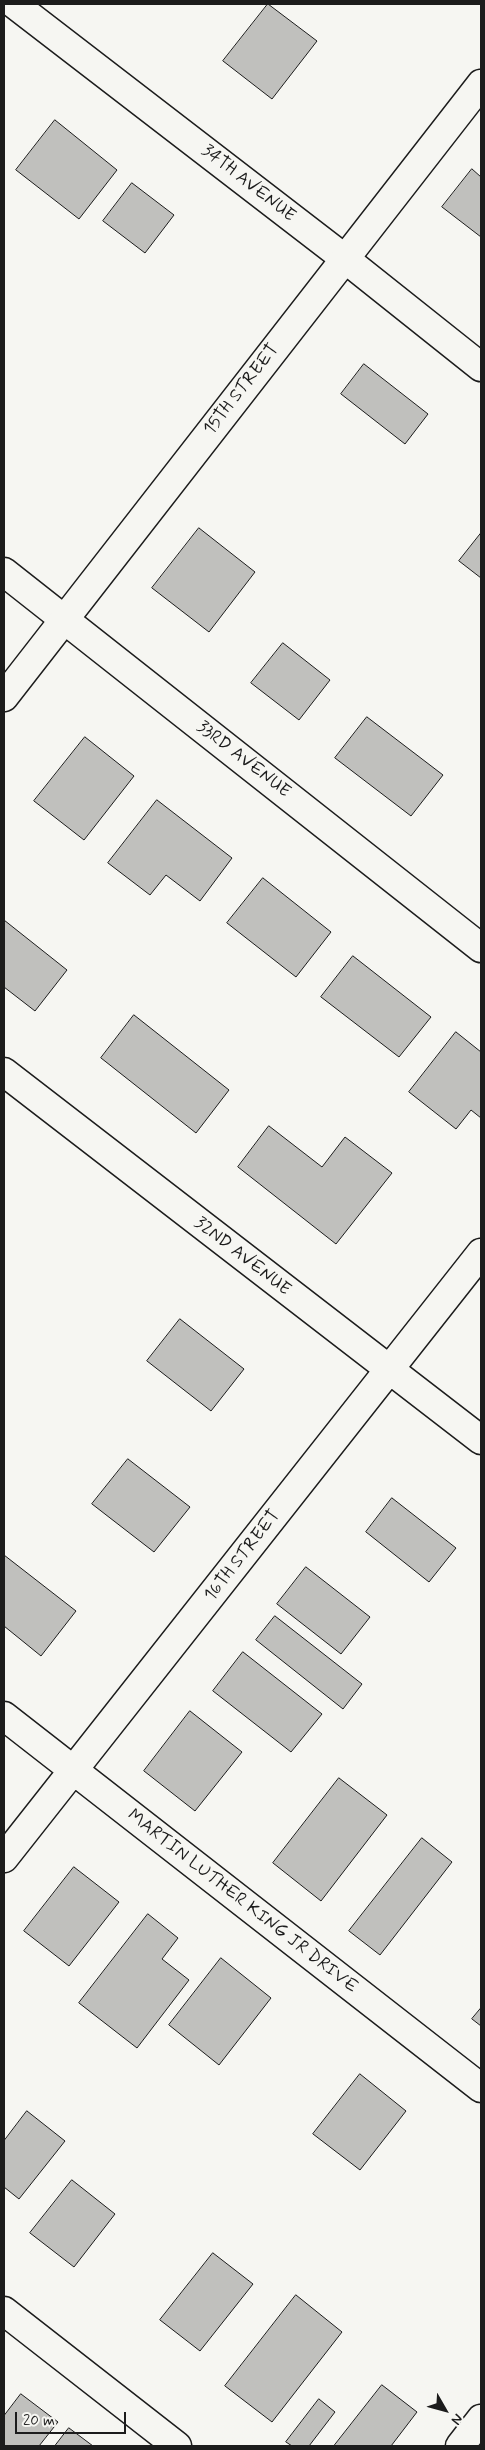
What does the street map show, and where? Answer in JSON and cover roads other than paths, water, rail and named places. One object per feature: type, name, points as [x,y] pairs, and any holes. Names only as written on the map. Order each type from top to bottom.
[{"type":"street","name":"34TH AVENUE","points":[[14,4],[344,258],[481,367]]},
{"type":"street","name":"15TH STREET","points":[[4,697],[481,84]]},
{"type":"street","name":"33RD AVENUE","points":[[4,572],[481,948]]},
{"type":"street","name":"32ND AVENUE","points":[[4,1072],[481,1440]]},
{"type":"street","name":"16TH STREET","points":[[4,1858],[481,1253]]},
{"type":"street","name":"MARTIN LUTHER KING JR DRIVE","points":[[4,1716],[481,2088]]},
{"type":"street","points":[[4,2311],[177,2446]]},
{"type":"street","points":[[460,2446],[481,2419]]}]
